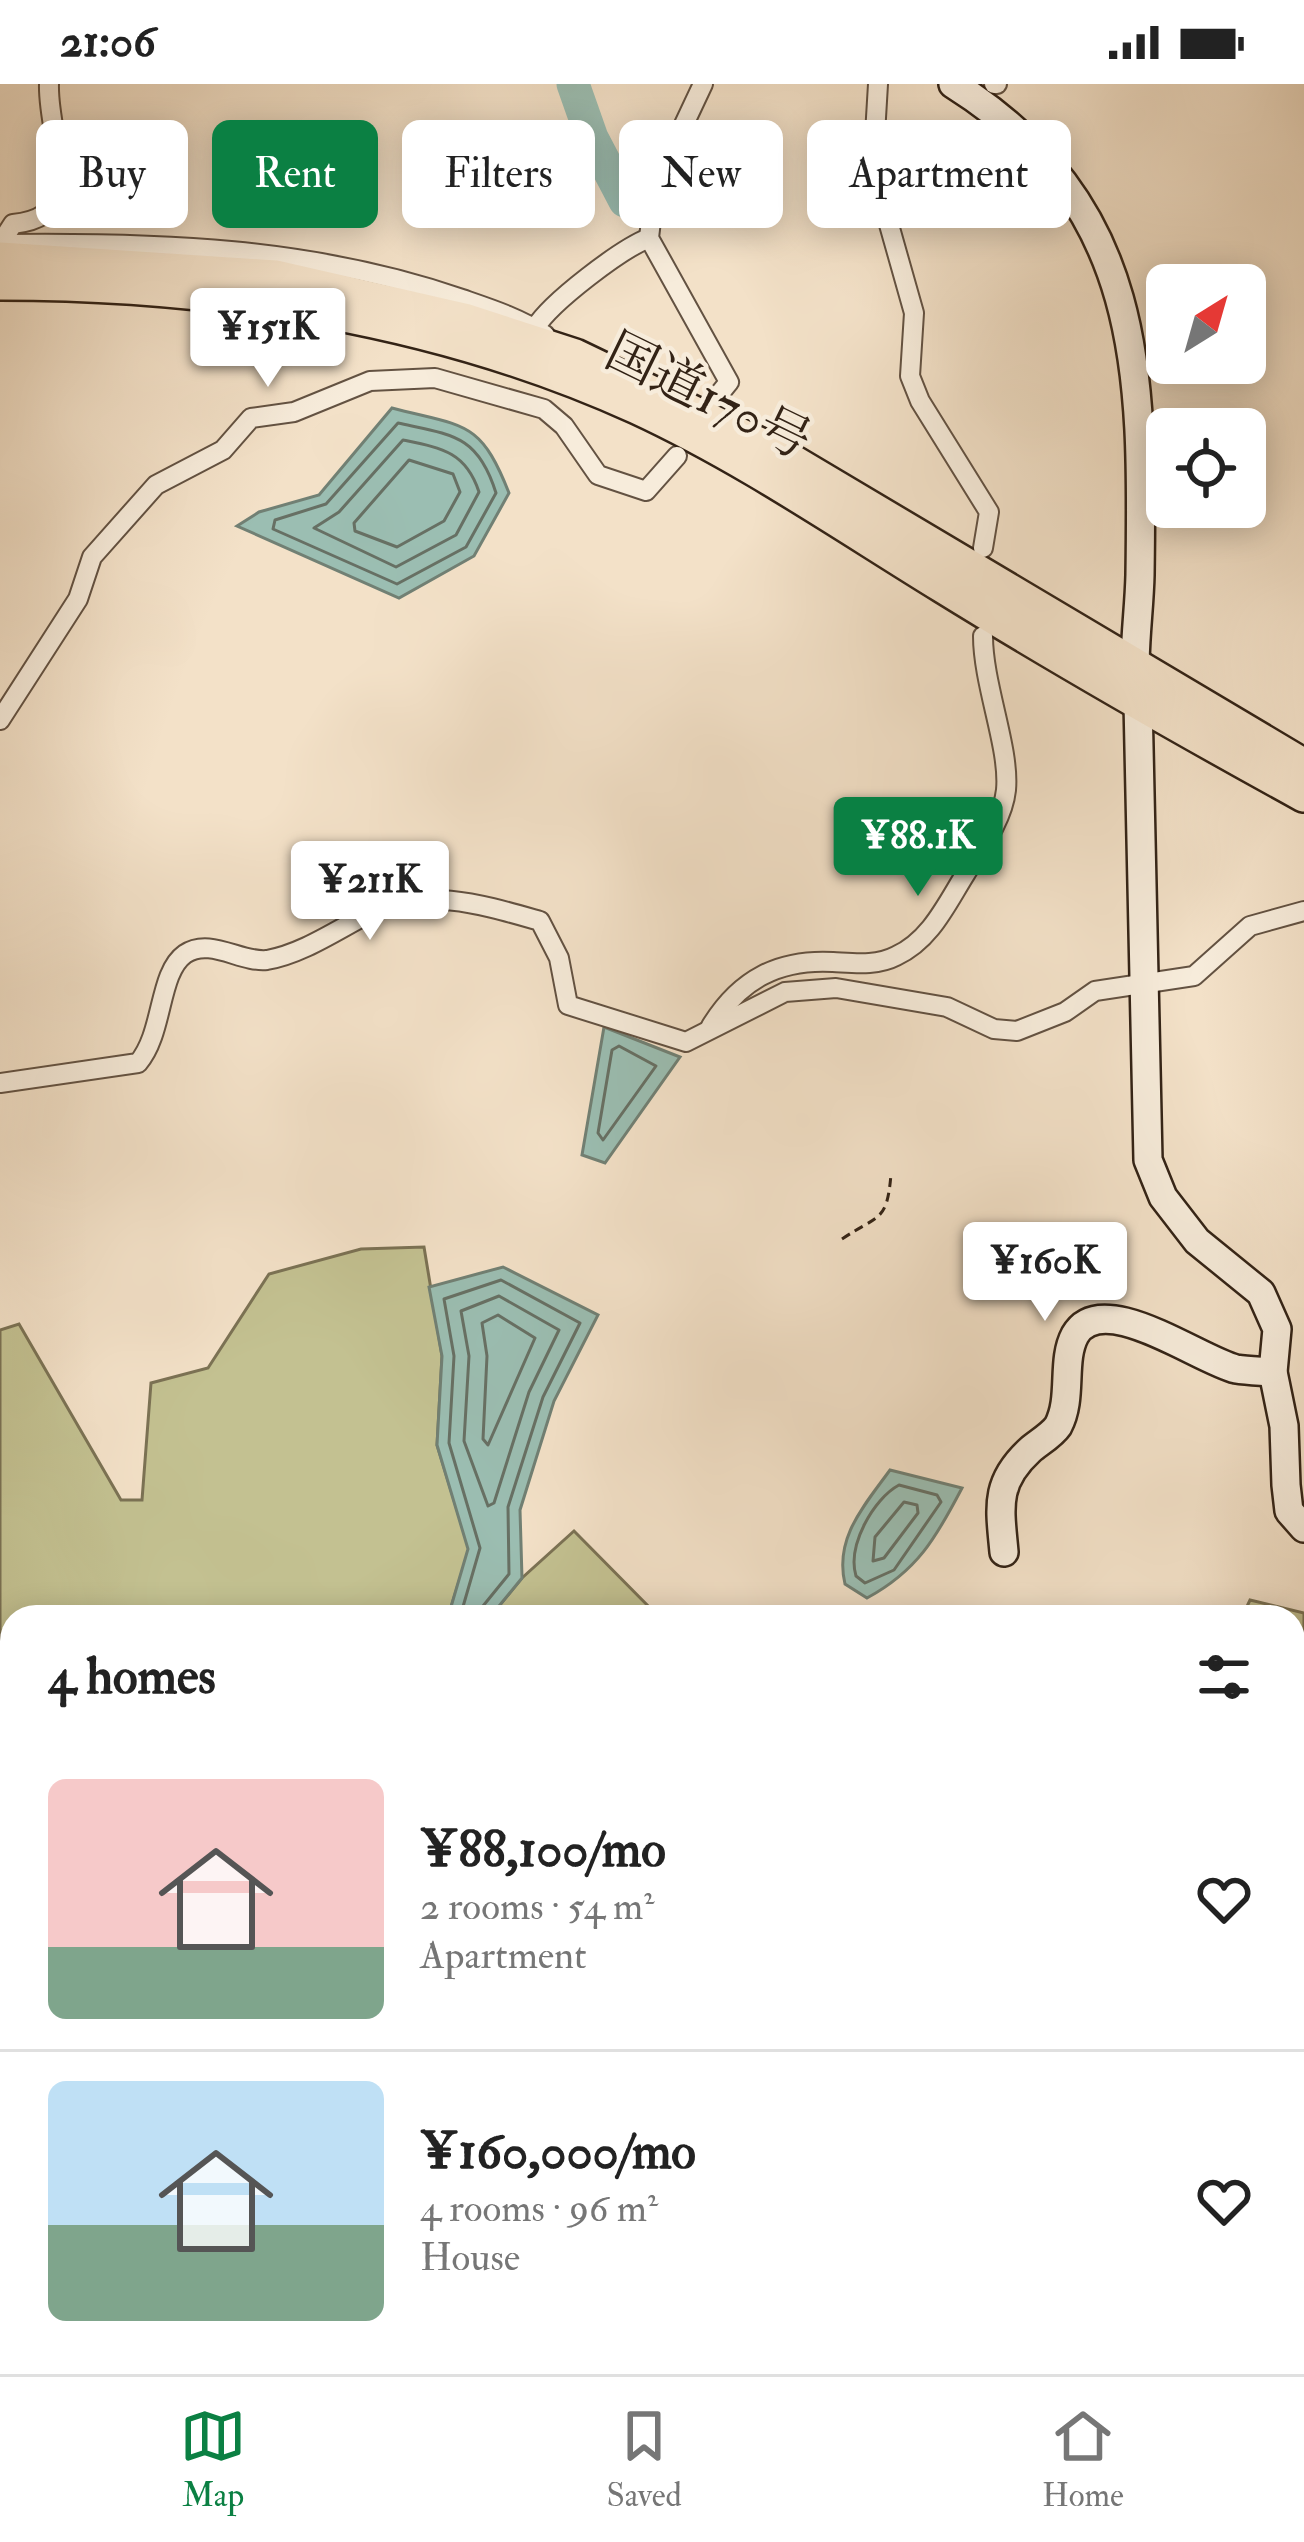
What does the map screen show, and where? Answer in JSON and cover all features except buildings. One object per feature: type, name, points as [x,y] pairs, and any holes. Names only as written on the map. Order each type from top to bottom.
[{"type":"highway","name":"国道170号","points":[[0,259],[333,313],[481,351],[635,406],[788,487],[1138,702],[1304,795]]},
{"type":"highway","name":"国道170号","points":[[0,283],[71,271],[276,277],[464,320],[575,356],[781,454],[1304,766]]},
{"type":"street","points":[[0,244],[13,224],[40,221],[56,207],[61,189],[49,84]]},
{"type":"street","points":[[703,84],[655,186],[649,238],[728,382],[716,398]]},
{"type":"street","points":[[878,84],[873,168],[914,313],[910,376],[920,401],[989,512],[983,548]]},
{"type":"street","points":[[953,84],[1036,147],[1076,197],[1128,314],[1141,517],[1132,664],[1138,702],[1148,1160],[1163,1197],[1197,1241],[1261,1293],[1277,1329],[1273,1372],[1284,1426],[1289,1511],[1304,1528]]},
{"type":"street","points":[[535,328],[557,298],[608,267],[629,245],[649,238]]},
{"type":"street","points":[[0,244],[242,250],[425,286],[535,328],[575,356]]},
{"type":"street","points":[[0,720],[78,599],[92,557],[156,485],[223,450],[251,418],[295,412],[370,381],[435,378],[544,410],[564,426],[598,475],[621,487],[646,491],[677,456]]},
{"type":"street","points":[[708,1031],[742,986],[770,970],[788,963],[867,964],[893,958],[932,928],[977,856],[1006,787],[983,669],[983,636]]},
{"type":"street","points":[[0,1083],[138,1063],[154,1046],[169,977],[184,955],[206,948],[262,961],[293,952],[375,910],[415,898],[474,902],[540,920],[560,958],[568,1005],[686,1042],[785,992],[836,988],[946,1007],[994,1029],[1017,1031],[1065,1012],[1095,991],[1194,976],[1250,926],[1304,911]]},
{"type":"street","points":[[1004,1552],[998,1496],[1024,1455],[1057,1427],[1069,1379],[1070,1346],[1079,1328],[1105,1317],[1235,1369],[1273,1372]]},
{"type":"path","points":[[842,1239],[883,1216],[891,1174]]},
{"type":"shaded area","points":[[424,1247],[442,1356],[437,1445],[469,1549],[452,1605],[0,1605],[0,1330],[19,1324],[121,1500],[142,1500],[151,1383],[208,1368],[269,1274],[361,1249]]},
{"type":"shaded area","points":[[574,1531],[647,1605],[500,1605]]},
{"type":"water","points":[[392,408],[467,430],[489,451],[499,469],[509,493],[474,556],[399,598],[237,526],[259,512],[319,495]]},
{"type":"water","points":[[604,1027],[680,1057],[605,1163],[582,1155]]},
{"type":"water","points":[[503,1267],[598,1315],[554,1401],[520,1510],[522,1578],[500,1605],[452,1605],[468,1549],[437,1445],[442,1356],[429,1287]]},
{"type":"water","points":[[890,1470],[962,1488],[924,1552],[867,1598],[845,1584],[844,1552],[854,1523]]},
{"type":"waterway","points":[[573,84],[592,138],[619,190]]}]
